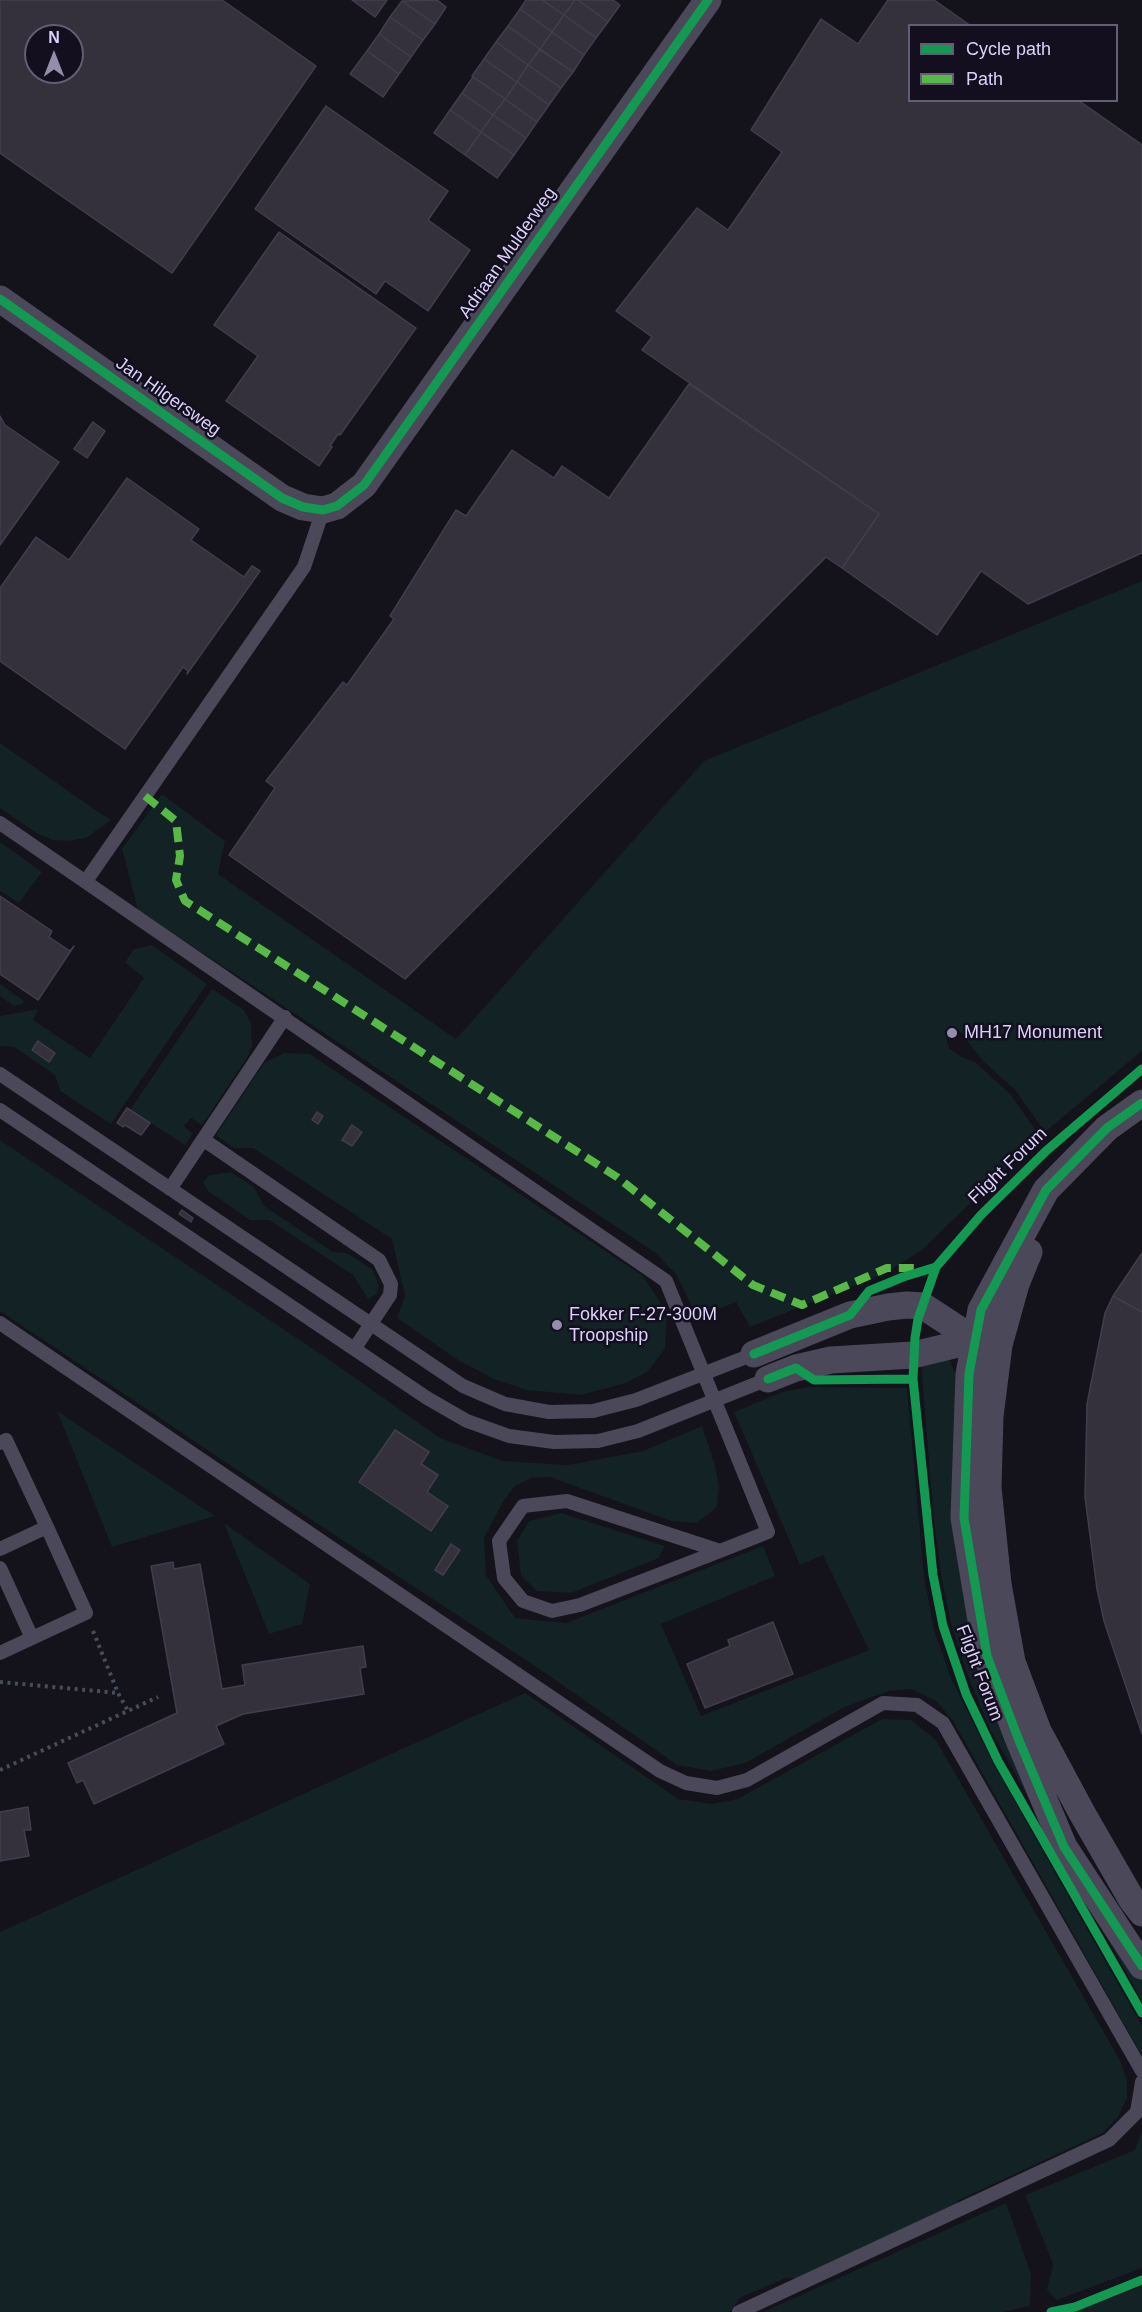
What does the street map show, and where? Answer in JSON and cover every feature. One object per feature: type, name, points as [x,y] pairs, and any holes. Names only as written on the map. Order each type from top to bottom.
[{"type":"street","name":"Adriaan Mulderweg","points":[[323,510],[337,506],[364,485],[708,0]]},
{"type":"street","name":"Jan Hilgersweg","points":[[0,298],[282,498],[303,507],[323,510]]},
{"type":"street","name":"Flight Forum","points":[[1140,1962],[1064,1847],[1018,1738],[987,1656],[964,1518],[969,1374],[981,1310],[1058,1188],[1107,1128],[1142,1103]]},
{"type":"street","name":"Flight Forum","points":[[1140,1962],[1136,1904],[1082,1813],[1038,1731],[1012,1662],[1003,1610],[988,1488],[990,1416],[999,1346],[1016,1284],[1058,1188],[1142,1122]]},
{"type":"street","points":[[754,1354],[850,1315],[907,1305],[922,1306],[975,1341]]},
{"type":"street","points":[[768,1379],[796,1368],[831,1360],[913,1355],[975,1341]]},
{"type":"street","name":"Flight Forum","points":[[987,1656],[1003,1610]]},
{"type":"street","name":"Flight Forum","points":[[987,1656],[1021,1686]]},
{"type":"lane","points":[[86,881],[304,567],[323,510]]},
{"type":"lane","points":[[0,823],[666,1281],[768,1532],[720,1551],[580,1605],[552,1611],[523,1600],[504,1578],[499,1541],[522,1506],[567,1501],[720,1551]]},
{"type":"lane","points":[[170,1189],[285,1017]]},
{"type":"lane","points":[[0,1074],[464,1386],[505,1404],[549,1412],[593,1412],[636,1400],[754,1354]]},
{"type":"lane","points":[[0,1110],[427,1398],[466,1421],[509,1436],[554,1442],[598,1441],[638,1431],[768,1379]]},
{"type":"lane","points":[[204,1140],[379,1260],[391,1284],[390,1296],[355,1348]]},
{"type":"lane","points":[[0,1323],[660,1771],[686,1783],[717,1788],[747,1780],[883,1703],[917,1705],[943,1723],[1142,2071]]},
{"type":"lane","points":[[0,1443],[6,1440],[86,1613],[0,1653]]},
{"type":"lane","points":[[0,1549],[47,1527]]},
{"type":"lane","points":[[0,1568],[32,1638]]},
{"type":"lane","points":[[739,2312],[1109,2140],[1137,2112],[1142,2082]]},
{"type":"path","points":[[86,1613],[118,1693],[128,1711]]},
{"type":"path","points":[[0,1682],[118,1693]]},
{"type":"path","points":[[0,1770],[158,1697]]},
{"type":"shaded area","points":[[1142,581],[1142,1051],[1045,1132],[1015,1090],[981,1059],[957,1028],[949,1027],[945,1032],[949,1048],[975,1062],[1010,1094],[1040,1136],[922,1250],[886,1273],[750,1327],[736,1302],[700,1316],[692,1307],[677,1276],[656,1253],[138,910],[122,849],[162,794],[225,841],[218,874],[456,1039],[704,761]]},
{"type":"shaded area","points":[[0,743],[111,820],[86,838],[69,841],[53,840],[36,833],[0,808]]},
{"type":"shaded area","points":[[0,842],[42,872],[19,903],[0,891]]},
{"type":"shaded area","points":[[152,945],[207,984],[111,1124],[60,1091],[55,1075],[14,1047],[0,1046],[0,1016],[38,1009],[33,1020],[90,1058],[144,978],[125,962],[134,949]]},
{"type":"shaded area","points":[[0,984],[24,1001],[22,1004],[14,1006],[0,996]]},
{"type":"shaded area","points":[[212,989],[244,1010],[251,1023],[252,1047],[202,1125],[191,1118],[184,1126],[193,1134],[185,1145],[130,1110]]},
{"type":"shaded area","points":[[284,1053],[310,1054],[643,1276],[667,1312],[665,1349],[647,1372],[626,1383],[581,1395],[527,1390],[494,1379],[458,1360],[397,1318],[405,1296],[392,1239],[253,1148],[234,1148],[216,1135],[264,1063]]},
{"type":"shaded area","points":[[0,1140],[327,1358],[440,1438],[503,1461],[567,1465],[643,1451],[702,1426],[715,1465],[719,1486],[717,1507],[697,1523],[671,1521],[550,1477],[531,1478],[515,1486],[504,1500],[484,1538],[486,1575],[515,1618],[566,1623],[763,1546],[775,1576],[661,1624],[701,1716],[869,1650],[823,1555],[800,1565],[734,1412],[782,1392],[808,1387],[907,1388],[924,1576],[934,1630],[951,1678],[993,1763],[1142,2026],[1142,2056],[953,1721],[936,1701],[911,1689],[889,1691],[845,1707],[745,1763],[711,1771],[677,1765],[541,1670],[0,1311]]},
{"type":"shaded area","points":[[231,1172],[254,1187],[264,1206],[333,1252],[347,1253],[373,1270],[379,1286],[377,1294],[368,1299],[353,1275],[269,1220],[250,1220],[208,1191],[203,1182],[209,1175]]},
{"type":"shaded area","points":[[949,1358],[957,1378],[983,1672],[1142,1978],[1142,2001],[990,1729],[968,1676],[951,1624],[934,1523],[921,1364]]},
{"type":"shaded area","points":[[57,1411],[215,1516],[112,1547]]},
{"type":"shaded area","points":[[561,1513],[665,1546],[659,1558],[571,1593],[537,1591],[521,1576],[517,1541],[529,1521]]},
{"type":"shaded area","points":[[224,1523],[310,1584],[302,1624],[269,1634]]},
{"type":"shaded area","points":[[525,1693],[678,1799],[712,1804],[738,1799],[882,1719],[911,1720],[936,1740],[1121,2062],[1127,2081],[1127,2099],[1118,2117],[1103,2133],[957,2201],[960,2208],[806,2278],[786,2278],[739,2298],[733,2310],[728,2312],[0,2312],[0,1932]]},
{"type":"shaded area","points":[[1142,2131],[1142,2268],[1057,2300],[1047,2290],[1053,2264],[1025,2195],[1135,2150]]},
{"type":"shaded area","points":[[1006,2203],[1031,2274],[1030,2306],[1003,2312],[763,2312]]},
{"type":"shaded area","points":[[1142,2286],[1142,2312],[1073,2312],[1077,2311]]},
{"type":"building","points":[[0,0],[222,0],[316,66],[172,273],[0,153]]},
{"type":"building","points":[[352,0],[387,0],[375,17]]},
{"type":"building","points":[[437,0],[446,7],[435,24],[402,1]]},
{"type":"building","points":[[526,0],[542,0],[564,15],[552,32],[520,9]]},
{"type":"building","points":[[542,0],[575,0],[564,15]]},
{"type":"building","points":[[575,0],[608,22],[596,38],[564,15]]},
{"type":"building","points":[[578,0],[613,0],[620,5],[608,22]]},
{"type":"building","points":[[888,0],[934,0],[968,24],[908,24],[908,102],[1081,102],[1142,145],[1142,553],[1028,604],[981,571],[937,635],[842,568],[879,514],[642,350],[652,337],[616,311],[697,208],[728,230],[782,152],[751,130],[821,19],[858,44]]},
{"type":"building","points":[[402,1],[435,24],[423,40],[390,17]]},
{"type":"building","points":[[520,9],[552,32],[540,49],[508,26]]},
{"type":"building","points":[[564,15],[596,38],[584,55],[552,32]]},
{"type":"building","points":[[390,17],[423,40],[411,57],[379,34]]},
{"type":"building","points":[[508,26],[540,49],[528,65],[496,42]]},
{"type":"building","points":[[552,32],[584,55],[573,72],[540,49]]},
{"type":"building","points":[[379,34],[411,57],[399,74],[367,51]]},
{"type":"building","points":[[496,42],[528,65],[517,82],[484,59]]},
{"type":"building","points":[[540,50],[573,72],[561,88],[528,65]]},
{"type":"building","points":[[367,51],[399,74],[383,97],[350,74]]},
{"type":"building","points":[[484,59],[517,82],[505,99],[472,76]]},
{"type":"building","points":[[528,65],[561,88],[549,105],[517,82]]},
{"type":"building","points":[[473,77],[505,99],[493,115],[462,93]]},
{"type":"building","points":[[517,82],[549,105],[537,122],[505,99]]},
{"type":"building","points":[[462,93],[493,115],[481,132],[450,110]]},
{"type":"building","points":[[505,99],[537,122],[526,138],[493,115]]},
{"type":"building","points":[[326,106],[448,191],[428,220],[470,250],[428,311],[385,281],[376,294],[255,209]]},
{"type":"building","points":[[450,110],[481,132],[465,155],[434,133]]},
{"type":"building","points":[[493,115],[526,138],[514,155],[481,132]]},
{"type":"building","points":[[481,132],[514,155],[497,178],[465,155]]},
{"type":"building","points":[[279,232],[416,328],[340,435],[338,434],[319,466],[226,401],[258,356],[214,325]]},
{"type":"building","points":[[689,384],[879,514],[842,568],[826,557],[405,979],[229,855],[275,788],[266,781],[343,682],[347,685],[394,619],[390,616],[456,510],[466,516],[512,450],[554,478],[562,466],[609,498]]},
{"type":"building","points":[[0,416],[5,425],[59,462],[0,545]]},
{"type":"building","points":[[93,422],[105,431],[87,458],[74,449]]},
{"type":"building","points":[[127,478],[199,529],[191,540],[244,577],[252,566],[260,571],[187,674],[188,671],[183,667],[125,749],[0,661],[0,588],[36,537],[69,560]]},
{"type":"building","points":[[0,896],[52,931],[49,937],[70,951],[74,946],[38,1000],[0,974]]},
{"type":"building","points":[[38,1041],[55,1053],[49,1062],[32,1050]]},
{"type":"building","points":[[127,1108],[150,1123],[141,1135],[117,1123]]},
{"type":"building","points":[[317,1112],[323,1116],[318,1124],[312,1120]]},
{"type":"building","points":[[352,1125],[362,1132],[352,1146],[342,1140]]},
{"type":"building","points":[[182,1210],[193,1218],[191,1222],[179,1214]]},
{"type":"building","points":[[1142,1253],[1142,1312],[1113,1296]]},
{"type":"building","points":[[1113,1296],[1142,1312],[1142,1734],[1104,1621],[1097,1589],[1085,1497],[1087,1404],[1105,1313]]},
{"type":"building","points":[[395,1430],[429,1452],[421,1464],[438,1475],[427,1492],[448,1506],[431,1531],[359,1482]]},
{"type":"building","points":[[451,1544],[460,1550],[443,1575],[435,1570]]},
{"type":"building","points":[[173,1562],[174,1569],[200,1564],[222,1689],[245,1685],[242,1665],[363,1646],[366,1667],[360,1668],[364,1694],[243,1714],[216,1726],[224,1744],[94,1804],[83,1780],[77,1783],[68,1763],[177,1713],[151,1566]]},
{"type":"building","points":[[773,1622],[793,1674],[705,1708],[687,1664],[730,1646],[728,1640]]},
{"type":"building","points":[[28,1807],[31,1830],[24,1830],[29,1856],[0,1861],[0,1812]]},
{"type":"marked path","points":[[145,796],[176,821],[180,856],[176,880],[185,901],[617,1177],[753,1285],[802,1305],[887,1268],[915,1268]]},
{"type":"cycle path","points":[[0,299],[282,498],[303,507],[323,510],[337,506],[364,485],[708,0]]},
{"type":"cycle path","points":[[1142,1069],[1046,1151],[981,1215],[936,1267],[918,1319],[913,1379],[933,1575],[943,1626],[966,1694],[998,1761],[1142,2013]]},
{"type":"cycle path","points":[[1142,1103],[1107,1128],[1046,1190],[981,1310],[969,1374],[964,1518],[987,1656],[1018,1738],[1064,1847],[1142,1966]]},
{"type":"cycle path","points":[[754,1354],[850,1315],[869,1291],[936,1267]]},
{"type":"cycle path","points":[[768,1379],[796,1368],[814,1380],[913,1379]]},
{"type":"cycle path","points":[[1051,2312],[1075,2307],[1142,2280]]},
{"type":"place","name":"MH17 Monument","points":[[952,1033]]},
{"type":"place","name":"Fokker F-27-300M Troopship","points":[[557,1325]]}]
